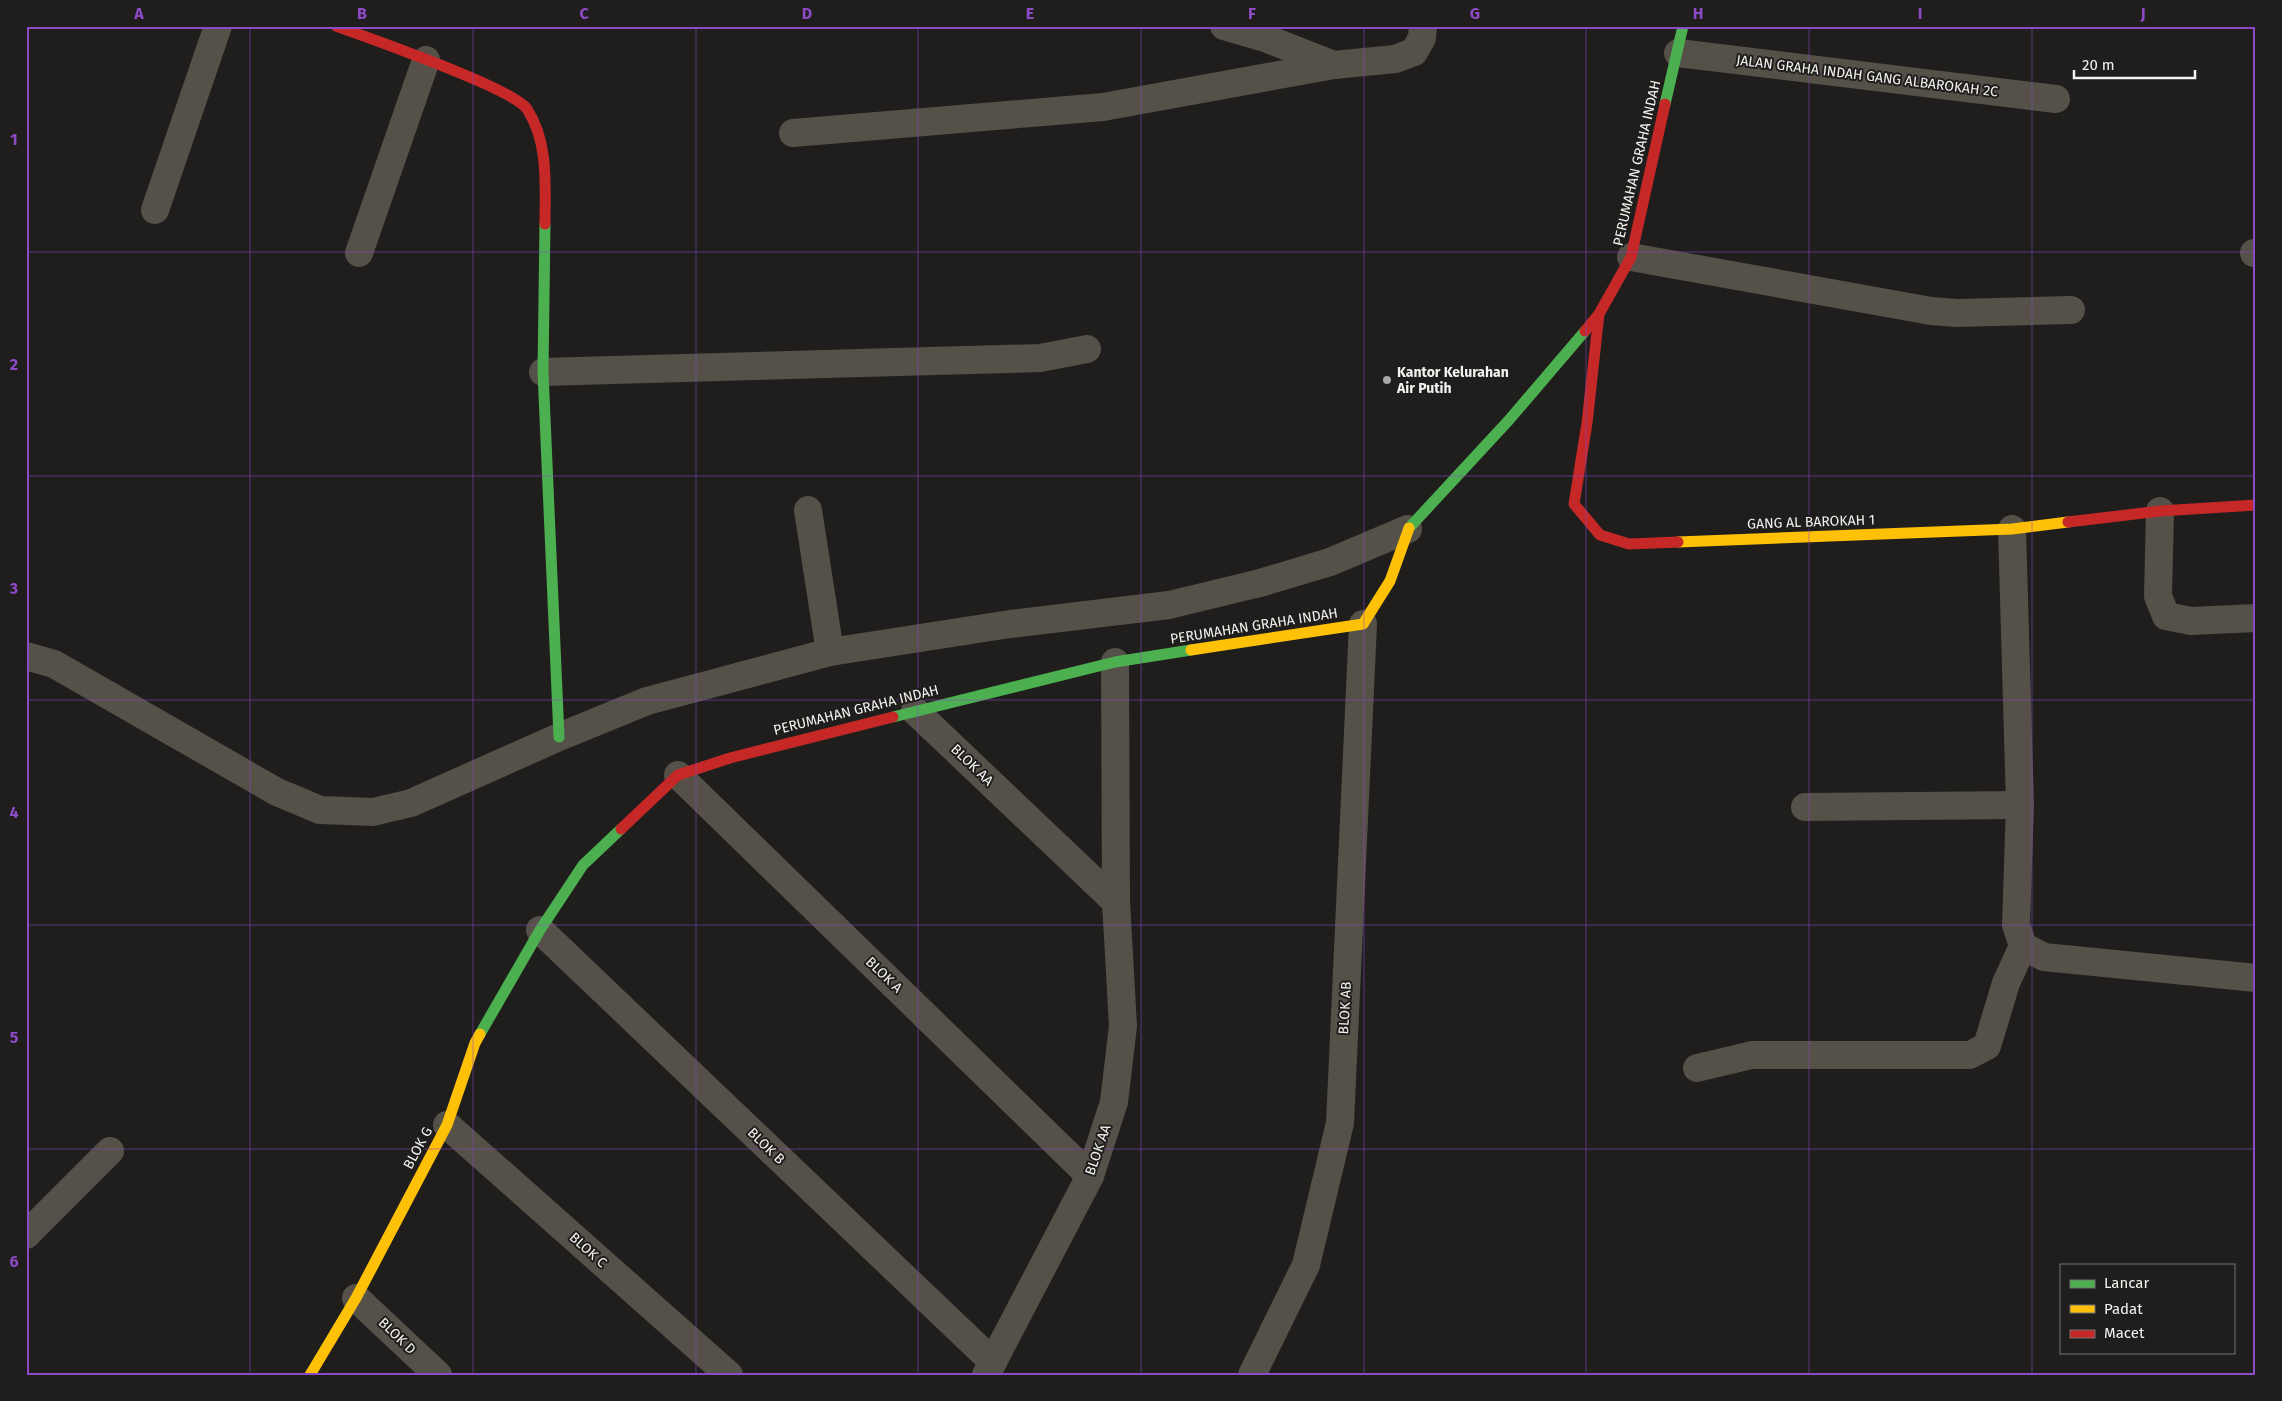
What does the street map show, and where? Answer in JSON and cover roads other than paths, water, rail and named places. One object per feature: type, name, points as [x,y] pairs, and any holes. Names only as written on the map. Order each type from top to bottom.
[{"type":"street","points":[[155,210],[218,26]]},
{"type":"street","points":[[336,26],[494,87],[526,107],[540,135],[545,177],[543,372],[559,737]]},
{"type":"street","points":[[1224,26],[1264,38],[1334,65]]},
{"type":"street","points":[[793,133],[1103,107],[1334,65],[1395,59],[1414,52],[1422,38],[1423,26]]},
{"type":"street","name":"PERUMAHAN GRAHA INDAH","points":[[540,930],[583,865],[678,775],[730,758],[1115,662],[1363,624],[1390,580],[1408,530],[1509,420],[1599,314],[1631,257],[1678,53],[1682,26]]},
{"type":"street","name":"JALAN GRAHA INDAH GANG ALBAROKAH 2C","points":[[1678,53],[2056,99]]},
{"type":"street","points":[[358,253],[426,60]]},
{"type":"street","points":[[1631,257],[1931,311],[1957,313],[2071,310]]},
{"type":"street","name":"GANG AL BAROKAH 1","points":[[1599,314],[1587,423],[1574,504],[1600,535],[1629,544],[2012,530],[2160,511],[2256,504]]},
{"type":"street","points":[[543,372],[1040,358],[1087,350]]},
{"type":"street","points":[[808,510],[830,652]]},
{"type":"street","points":[[2160,511],[2158,596],[2166,616],[2191,622],[2256,618]]},
{"type":"street","points":[[26,656],[54,664],[277,792],[320,810],[373,812],[411,803],[559,737],[646,701],[830,652],[1010,624],[1169,605],[1330,562],[1408,530]]},
{"type":"street","points":[[1697,1068],[1752,1055],[1970,1055],[1987,1046],[2006,983],[2023,946],[2016,925],[2020,805],[2012,530]]},
{"type":"street","name":"BLOK AB","points":[[1252,1375],[1306,1265],[1340,1122],[1363,624]]},
{"type":"street","name":"BLOK AA","points":[[990,1368],[1090,1176],[1114,1102],[1122,1026],[1116,902],[1115,662]]},
{"type":"street","name":"BLOK AA","points":[[915,711],[1116,902]]},
{"type":"street","name":"BLOK A","points":[[678,775],[1090,1176]]},
{"type":"street","points":[[1806,807],[2020,805]]},
{"type":"street","name":"BLOK G","points":[[310,1375],[356,1298],[447,1124],[475,1043],[540,930]]},
{"type":"street","name":"BLOK B","points":[[540,930],[990,1368]]},
{"type":"street","points":[[2023,946],[2044,957],[2256,978]]},
{"type":"street","name":"BLOK C","points":[[447,1124],[729,1375]]},
{"type":"street","points":[[26,1235],[110,1151]]},
{"type":"street","name":"BLOK D","points":[[356,1298],[438,1375]]},
{"type":"place","name":"Kantor Kelurahan Air Putih","points":[[1387,380]]}]
